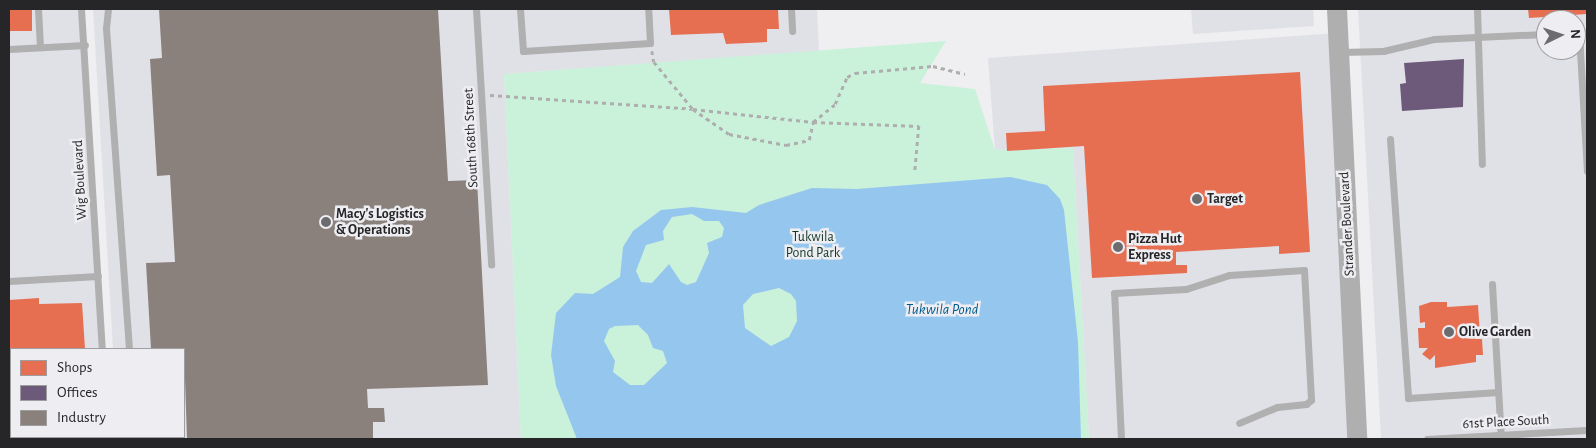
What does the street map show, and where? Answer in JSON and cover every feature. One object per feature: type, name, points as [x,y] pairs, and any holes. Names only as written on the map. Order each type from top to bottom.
[{"type":"main road","name":"Strander Boulevard","points":[[1337,9],[1356,439]]},
{"type":"lane","points":[[38,9],[40,47]]},
{"type":"lane","name":"Wig Boulevard","points":[[81,9],[85,45],[102,348]]},
{"type":"lane","points":[[108,9],[106,28],[129,348]]},
{"type":"lane","name":"South 168th Street","points":[[476,9],[491,265]]},
{"type":"lane","points":[[520,9],[523,51],[650,42],[648,9]]},
{"type":"lane","points":[[790,9],[792,31]]},
{"type":"lane","points":[[1477,9],[1482,164]]},
{"type":"lane","points":[[1339,52],[1383,51],[1434,39],[1536,34]]},
{"type":"lane","points":[[9,49],[85,45]]},
{"type":"lane","points":[[1579,60],[1587,171]]},
{"type":"lane","points":[[1390,140],[1408,398],[1498,392]]},
{"type":"lane","points":[[1121,439],[1114,293],[1186,289],[1229,275],[1304,270],[1311,400],[1306,404],[1277,407],[1239,423]]},
{"type":"lane","points":[[9,281],[98,276]]},
{"type":"lane","points":[[1492,284],[1501,437]]},
{"type":"lane","name":"61st Place South","points":[[1427,439],[1501,437],[1587,430]]},
{"type":"path","points":[[650,42],[654,62],[693,108],[729,134],[769,144],[797,145],[809,140],[813,122],[834,104],[847,77],[855,73],[933,66],[965,74]]},
{"type":"path","points":[[481,94],[693,108],[813,122],[919,126],[915,170]]},
{"type":"shaded area","points":[[9,9],[81,9],[99,348],[10,348],[10,438],[104,439],[9,439]]},
{"type":"shaded area","name":"Macy's Logistics & Operations","points":[[93,9],[817,9],[819,51],[504,74],[521,439],[119,439],[185,438],[185,348],[113,348]]},
{"type":"shaded area","points":[[1191,9],[1313,9],[1314,26],[1193,34]]},
{"type":"shaded area","points":[[1358,9],[1587,9],[1587,439],[1381,439]]},
{"type":"shaded area","points":[[1338,33],[1360,439],[1089,439],[1073,148],[995,150],[988,58]]},
{"type":"green space","name":"Tukwila Pond Park","points":[[946,41],[920,83],[975,89],[995,150],[1073,148],[1089,439],[521,439],[504,74]]},
{"type":"water","name":"Tukwila Pond","points":[[1010,177],[1047,185],[1060,199],[1064,210],[1078,342],[1081,439],[577,439],[556,386],[551,355],[556,313],[575,293],[593,294],[620,277],[623,247],[633,231],[661,210],[692,207],[746,213],[759,205],[812,188],[857,189]],"holes":[[[692,214],[704,221],[719,221],[724,228],[722,237],[707,243],[709,253],[696,282],[687,285],[681,282],[669,264],[652,283],[641,282],[636,271],[646,245],[664,240],[663,231],[672,217]],[[779,288],[791,294],[796,301],[797,321],[789,337],[771,346],[745,328],[743,305],[753,294]],[[638,325],[648,335],[653,348],[663,351],[667,363],[644,385],[630,385],[613,372],[615,361],[604,341],[609,329],[615,326]]]},
{"type":"building: Shops","points":[[9,9],[32,9],[32,31],[9,31]]},
{"type":"building: Shops","points":[[669,9],[778,9],[779,29],[767,29],[767,42],[726,44],[723,33],[671,35]]},
{"type":"building: Shops","points":[[1528,9],[1587,9],[1586,14],[1586,10],[1536,10],[1536,18],[1529,18]]},
{"type":"building: Shops","name":"Target","points":[[1300,72],[1310,252],[1279,254],[1279,246],[1176,252],[1176,265],[1187,265],[1187,273],[1092,278],[1084,146],[1007,151],[1006,133],[1045,131],[1043,86]]},
{"type":"building: Shops","points":[[39,298],[39,304],[82,303],[85,348],[10,348],[10,438],[89,439],[9,439],[9,300]]},
{"type":"building: Shops","name":"Olive Garden","points":[[1431,302],[1447,302],[1447,307],[1478,305],[1480,335],[1475,335],[1475,339],[1482,339],[1483,355],[1476,355],[1476,362],[1435,368],[1435,355],[1430,360],[1422,354],[1428,348],[1419,348],[1418,328],[1425,328],[1425,322],[1420,323],[1419,306]]},
{"type":"building: Offices","points":[[1464,59],[1463,107],[1402,111],[1400,84],[1406,83],[1404,63]]},
{"type":"building: Industry","name":"Macy's Logistics & Operations","points":[[159,9],[438,9],[448,181],[477,180],[488,385],[367,389],[368,408],[384,408],[385,422],[373,422],[373,439],[187,439],[185,348],[151,348],[146,263],[175,262],[170,175],[157,176],[150,59],[162,58]]},
{"type":"place","name":"Target","points":[[1197,199]]},
{"type":"place","name":"Macy's Logistics & Operations","points":[[326,222]]},
{"type":"place","name":"Pizza Hut Express","points":[[1118,247]]},
{"type":"place","name":"Olive Garden","points":[[1449,332]]}]
